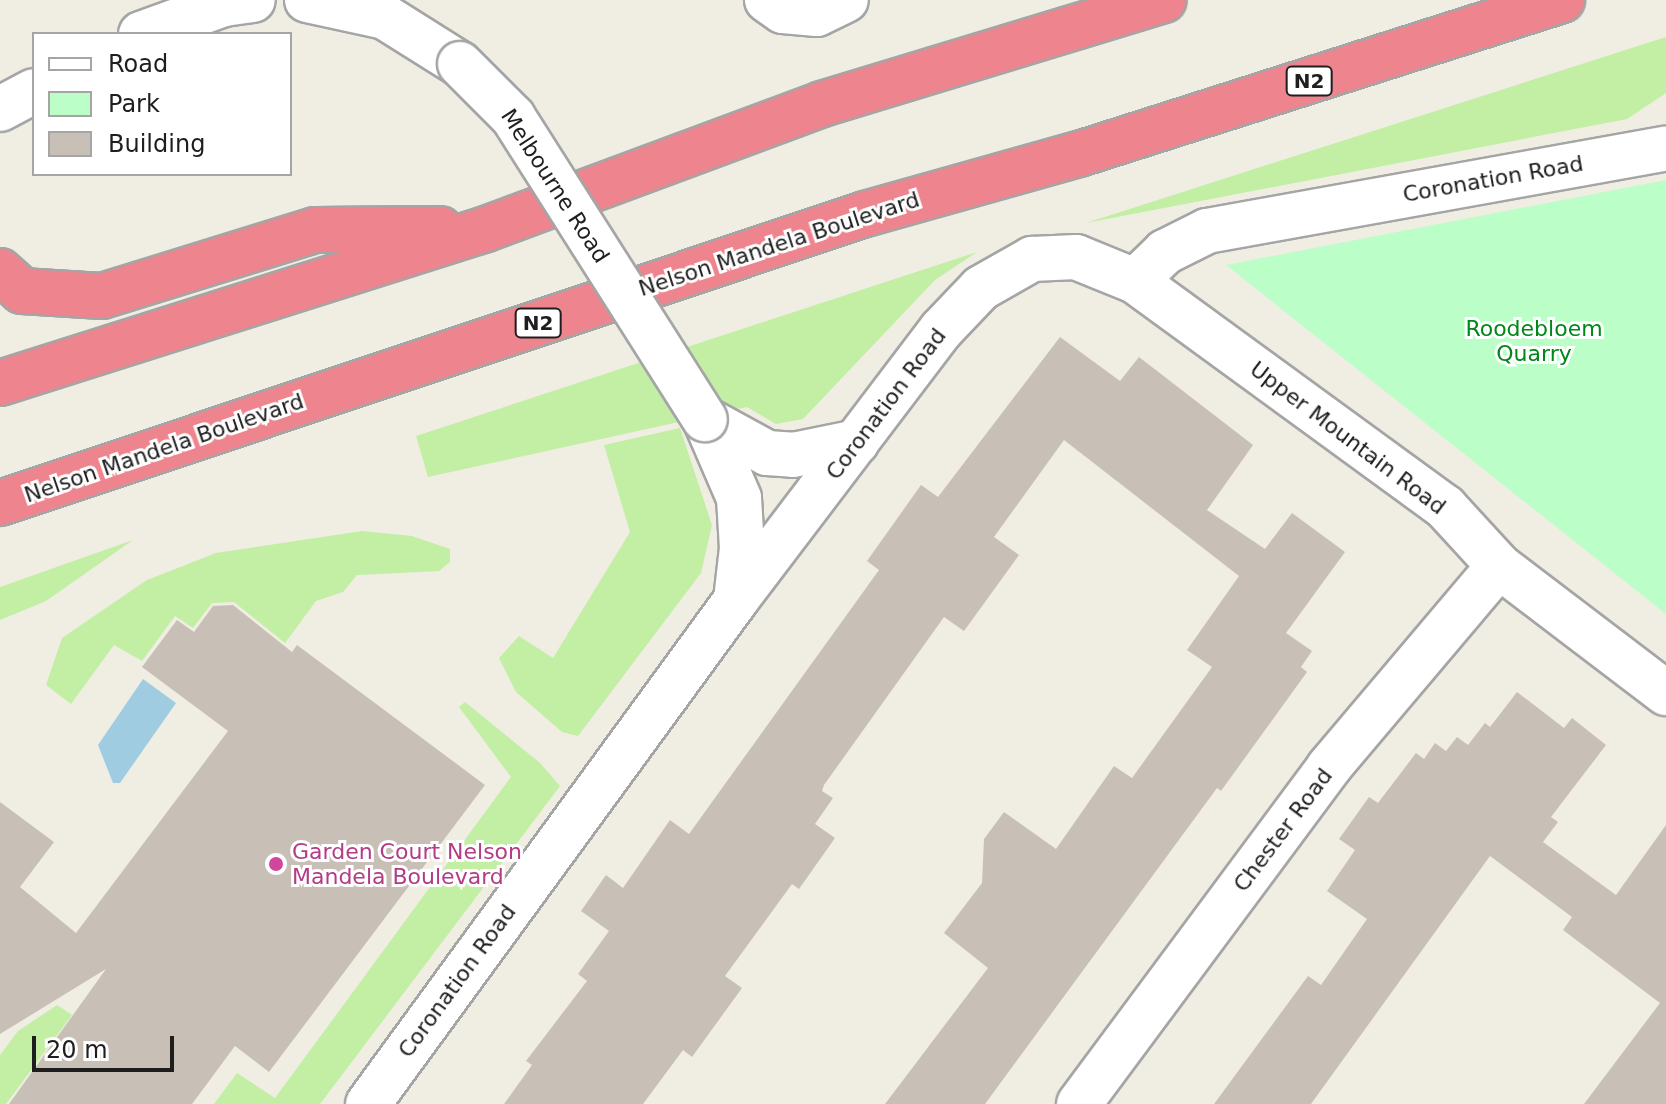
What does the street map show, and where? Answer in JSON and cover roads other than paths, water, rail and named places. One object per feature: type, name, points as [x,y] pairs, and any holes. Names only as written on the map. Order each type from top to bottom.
[{"type":"highway","points":[[0,383],[486,229],[822,104],[1164,0]]},
{"type":"highway","name":"Nelson Mandela Boulevard","points":[[0,503],[865,214],[1079,154],[1551,4],[1596,0]]},
{"type":"highway","points":[[0,271],[22,291],[102,296],[315,230],[486,229]]},
{"type":"street","points":[[147,32],[224,4],[253,0]]},
{"type":"street","name":"Melbourne Road","points":[[307,0],[385,17],[460,64],[513,117],[705,419],[739,498],[742,548],[736,600]]},
{"type":"street","points":[[767,0],[783,11],[817,14],[844,2]]},
{"type":"street","points":[[0,109],[32,92]]},
{"type":"street","name":"Coronation Road","points":[[368,1104],[736,600],[941,330],[981,288],[1009,269],[1032,259],[1076,257],[1135,281],[1165,252],[1207,231],[1666,148]]},
{"type":"street","name":"Upper Mountain Road","points":[[1135,281],[1445,507],[1499,566],[1666,693]]},
{"type":"street","name":"Melbourne Road","points":[[705,419],[767,453],[793,455],[857,442]]},
{"type":"street","name":"Chester Road","points":[[1079,1104],[1329,767],[1499,566]]},
{"type":"water","points":[[143,679],[176,703],[120,783],[113,783],[98,745]]},
{"type":"place","name":"Garden Court Nelson Mandela Boulevard","points":[[276,864]]},
{"type":"park label","name":"Roodebloem Quarry","points":[[1534,340]]}]
